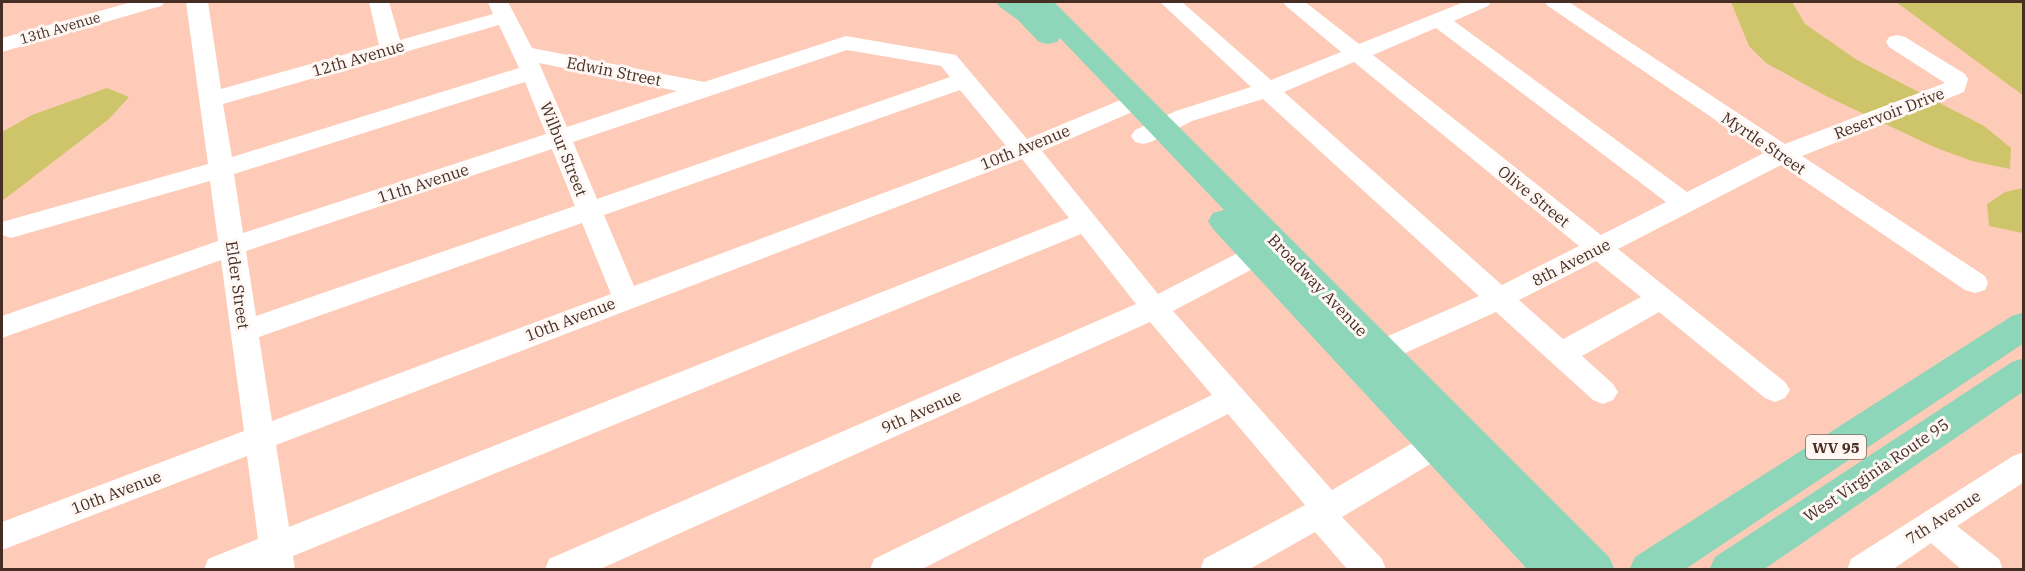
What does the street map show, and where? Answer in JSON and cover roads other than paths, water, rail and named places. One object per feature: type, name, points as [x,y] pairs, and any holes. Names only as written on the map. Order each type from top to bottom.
[{"type":"main road","name":"Broadway Avenue","points":[[1009,2],[1027,14],[1128,105]]},
{"type":"main road","name":"Broadway Avenue","points":[[1040,2],[1153,132],[1448,438],[1595,570]]},
{"type":"main road","name":"WV 95","points":[[1649,570],[2024,325]]},
{"type":"main road","name":"West Virginia Route 95","points":[[1729,570],[2024,372]]},
{"type":"main road","name":"Broadway Avenue","points":[[1448,438],[1555,570]]},
{"type":"street","name":"13th Avenue","points":[[2,45],[154,2]]},
{"type":"street","name":"Elder Street","points":[[197,2],[277,558]]},
{"type":"street","points":[[380,2],[391,49]]},
{"type":"street","points":[[1170,2],[1603,392]]},
{"type":"street","name":"Olive Street","points":[[1293,2],[1775,390]]},
{"type":"street","points":[[1153,132],[1184,116],[1267,90],[1481,2]]},
{"type":"street","name":"Myrtle Street","points":[[1555,2],[1975,283]]},
{"type":"street","name":"12th Avenue","points":[[210,100],[391,49],[502,9]]},
{"type":"street","name":"Wilbur Street","points":[[502,9],[528,63],[626,298]]},
{"type":"street","points":[[1438,19],[1686,204]]},
{"type":"street","name":"Reservoir Drive","points":[[1781,155],[1956,87],[1957,79],[1897,42]]},
{"type":"street","name":"11th Avenue","points":[[2,327],[232,246],[846,43],[948,60],[965,80]]},
{"type":"street","points":[[11,229],[221,170],[528,63]]},
{"type":"street","name":"Edwin Street","points":[[528,63],[704,89]]},
{"type":"street","points":[[245,331],[965,80],[1086,222],[1154,308],[1233,398],[1370,570]]},
{"type":"street","name":"10th Avenue","points":[[2,536],[626,298],[1025,149],[1128,105]]},
{"type":"street","name":"8th Avenue","points":[[1370,356],[1498,299],[1781,155]]},
{"type":"street","points":[[220,570],[277,558],[1086,222]]},
{"type":"street","name":"9th Avenue","points":[[561,570],[1154,308],[1267,249]]},
{"type":"street","points":[[1560,354],[1662,298]]},
{"type":"street","points":[[886,570],[1233,398]]},
{"type":"street","points":[[1216,570],[1324,511],[1448,438]]},
{"type":"street","name":"7th Avenue","points":[[1863,570],[2024,465]]},
{"type":"street","points":[[1932,525],[1987,570]]}]
